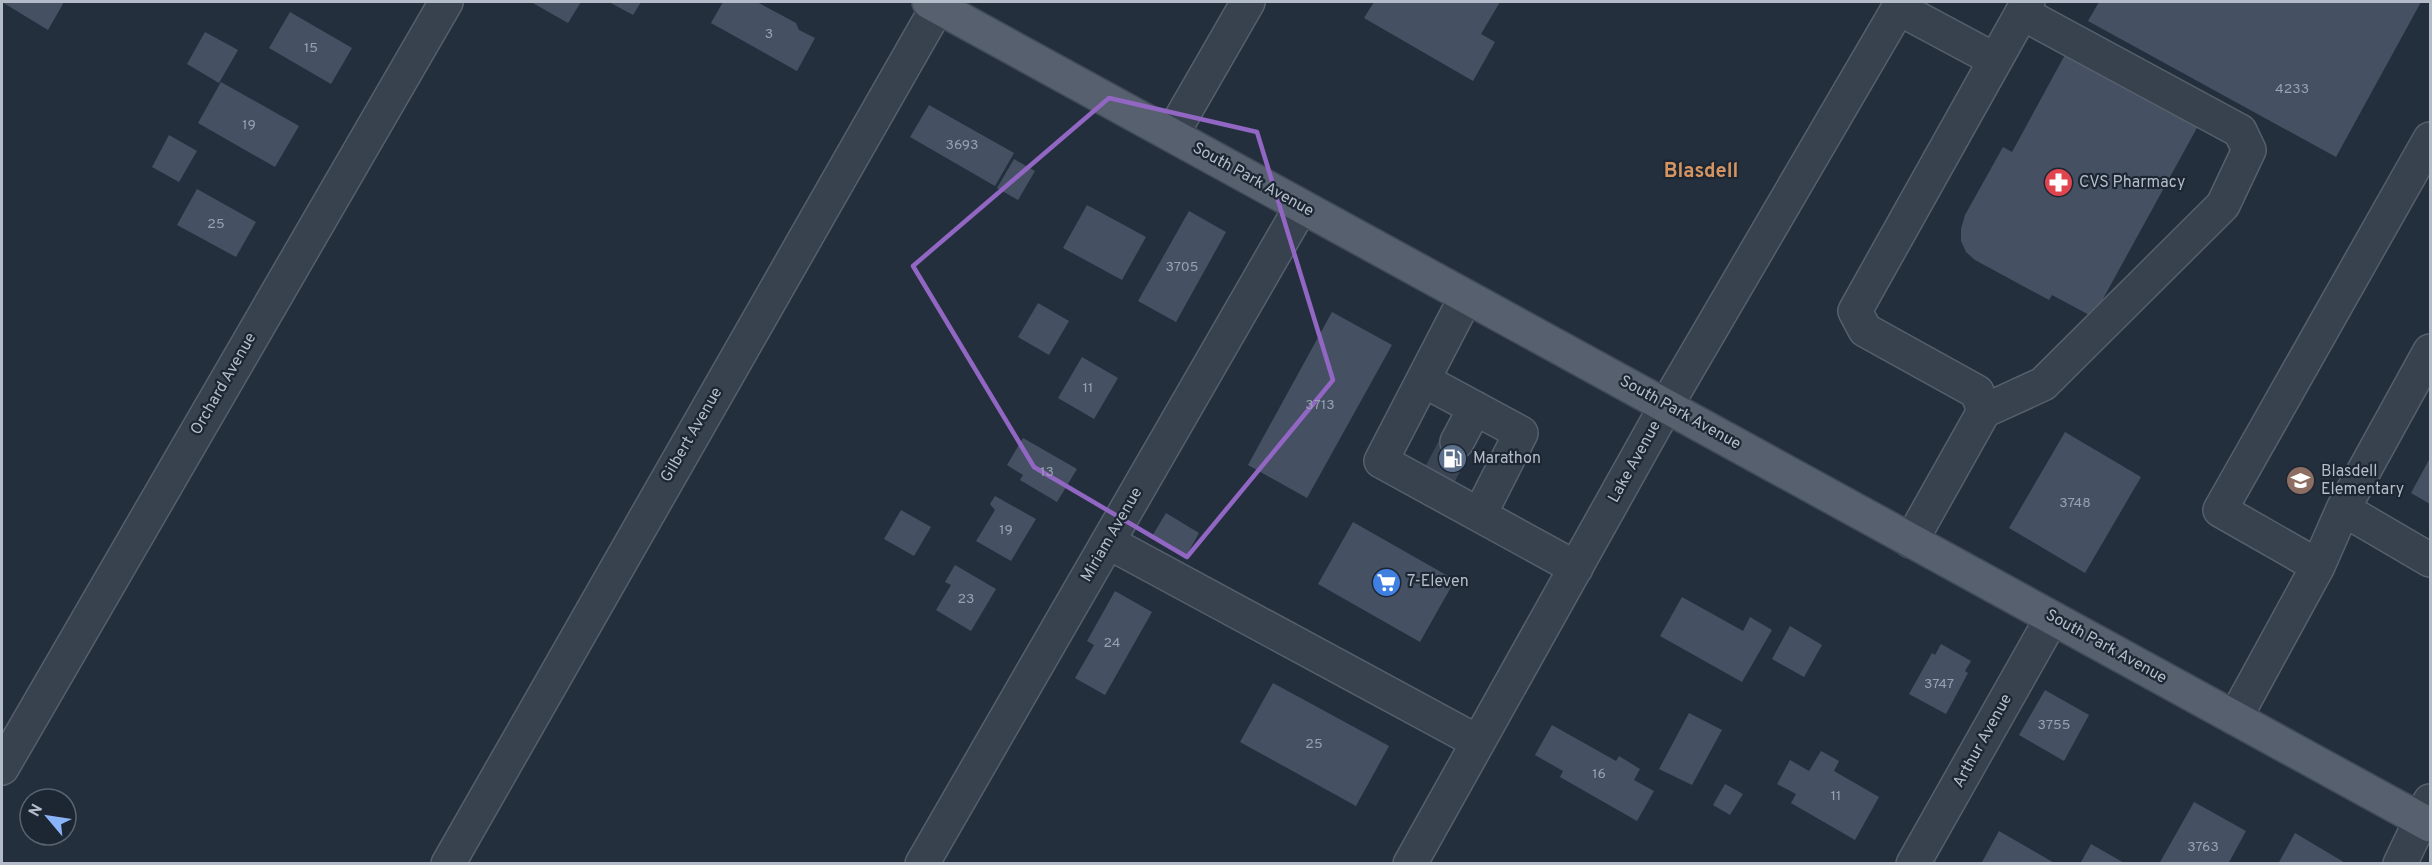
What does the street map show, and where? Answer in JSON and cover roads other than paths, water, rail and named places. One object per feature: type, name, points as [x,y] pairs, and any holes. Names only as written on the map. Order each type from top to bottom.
[{"type":"main road","name":"South Park Avenue","points":[[933,4],[2235,718],[2427,816]]},
{"type":"street","name":"Orchard Avenue","points":[[2,768],[446,2]]},
{"type":"street","points":[[1172,134],[1248,2]]},
{"type":"street","name":"Gilbert Avenue","points":[[448,864],[933,4]]},
{"type":"street","points":[[1900,5],[1995,60]]},
{"type":"street","name":"Lake Avenue","points":[[1410,864],[1666,406],[1900,5]]},
{"type":"street","points":[[1911,540],[1984,411],[2043,384],[2223,205],[2249,150],[2240,131],[2025,7],[1855,310],[1865,330],[1977,392],[1984,411]]},
{"type":"street","points":[[2318,566],[2220,510],[2430,139]]},
{"type":"street","name":"Miriam Avenue","points":[[921,864],[1301,207]]},
{"type":"street","points":[[1466,297],[1382,461],[1435,482],[1480,514],[1576,568]]},
{"type":"street","points":[[2235,718],[2318,566],[2343,509],[2430,351]]},
{"type":"street","points":[[1423,380],[1521,433],[1480,514]]},
{"type":"street","points":[[1457,442],[1475,408]]},
{"type":"street","points":[[2343,509],[2430,560]]},
{"type":"street","points":[[1108,542],[1478,742]]},
{"type":"street","name":"Arthur Avenue","points":[[1913,864],[2052,618]]},
{"type":"street","points":[[2400,864],[2427,816]]},
{"type":"tunnel","points":[[1439,476],[1457,442]]},
{"type":"place","name":"CVS Pharmacy","points":[[2058,183]]},
{"type":"place","name":"Marathon","points":[[1452,459]]},
{"type":"place","name":"Blasdell Elementary","points":[[2300,481]]},
{"type":"place","name":"7-Eleven","points":[[1386,582]]},
{"type":"district","name":"Blasdell","points":[[1701,172]]}]
